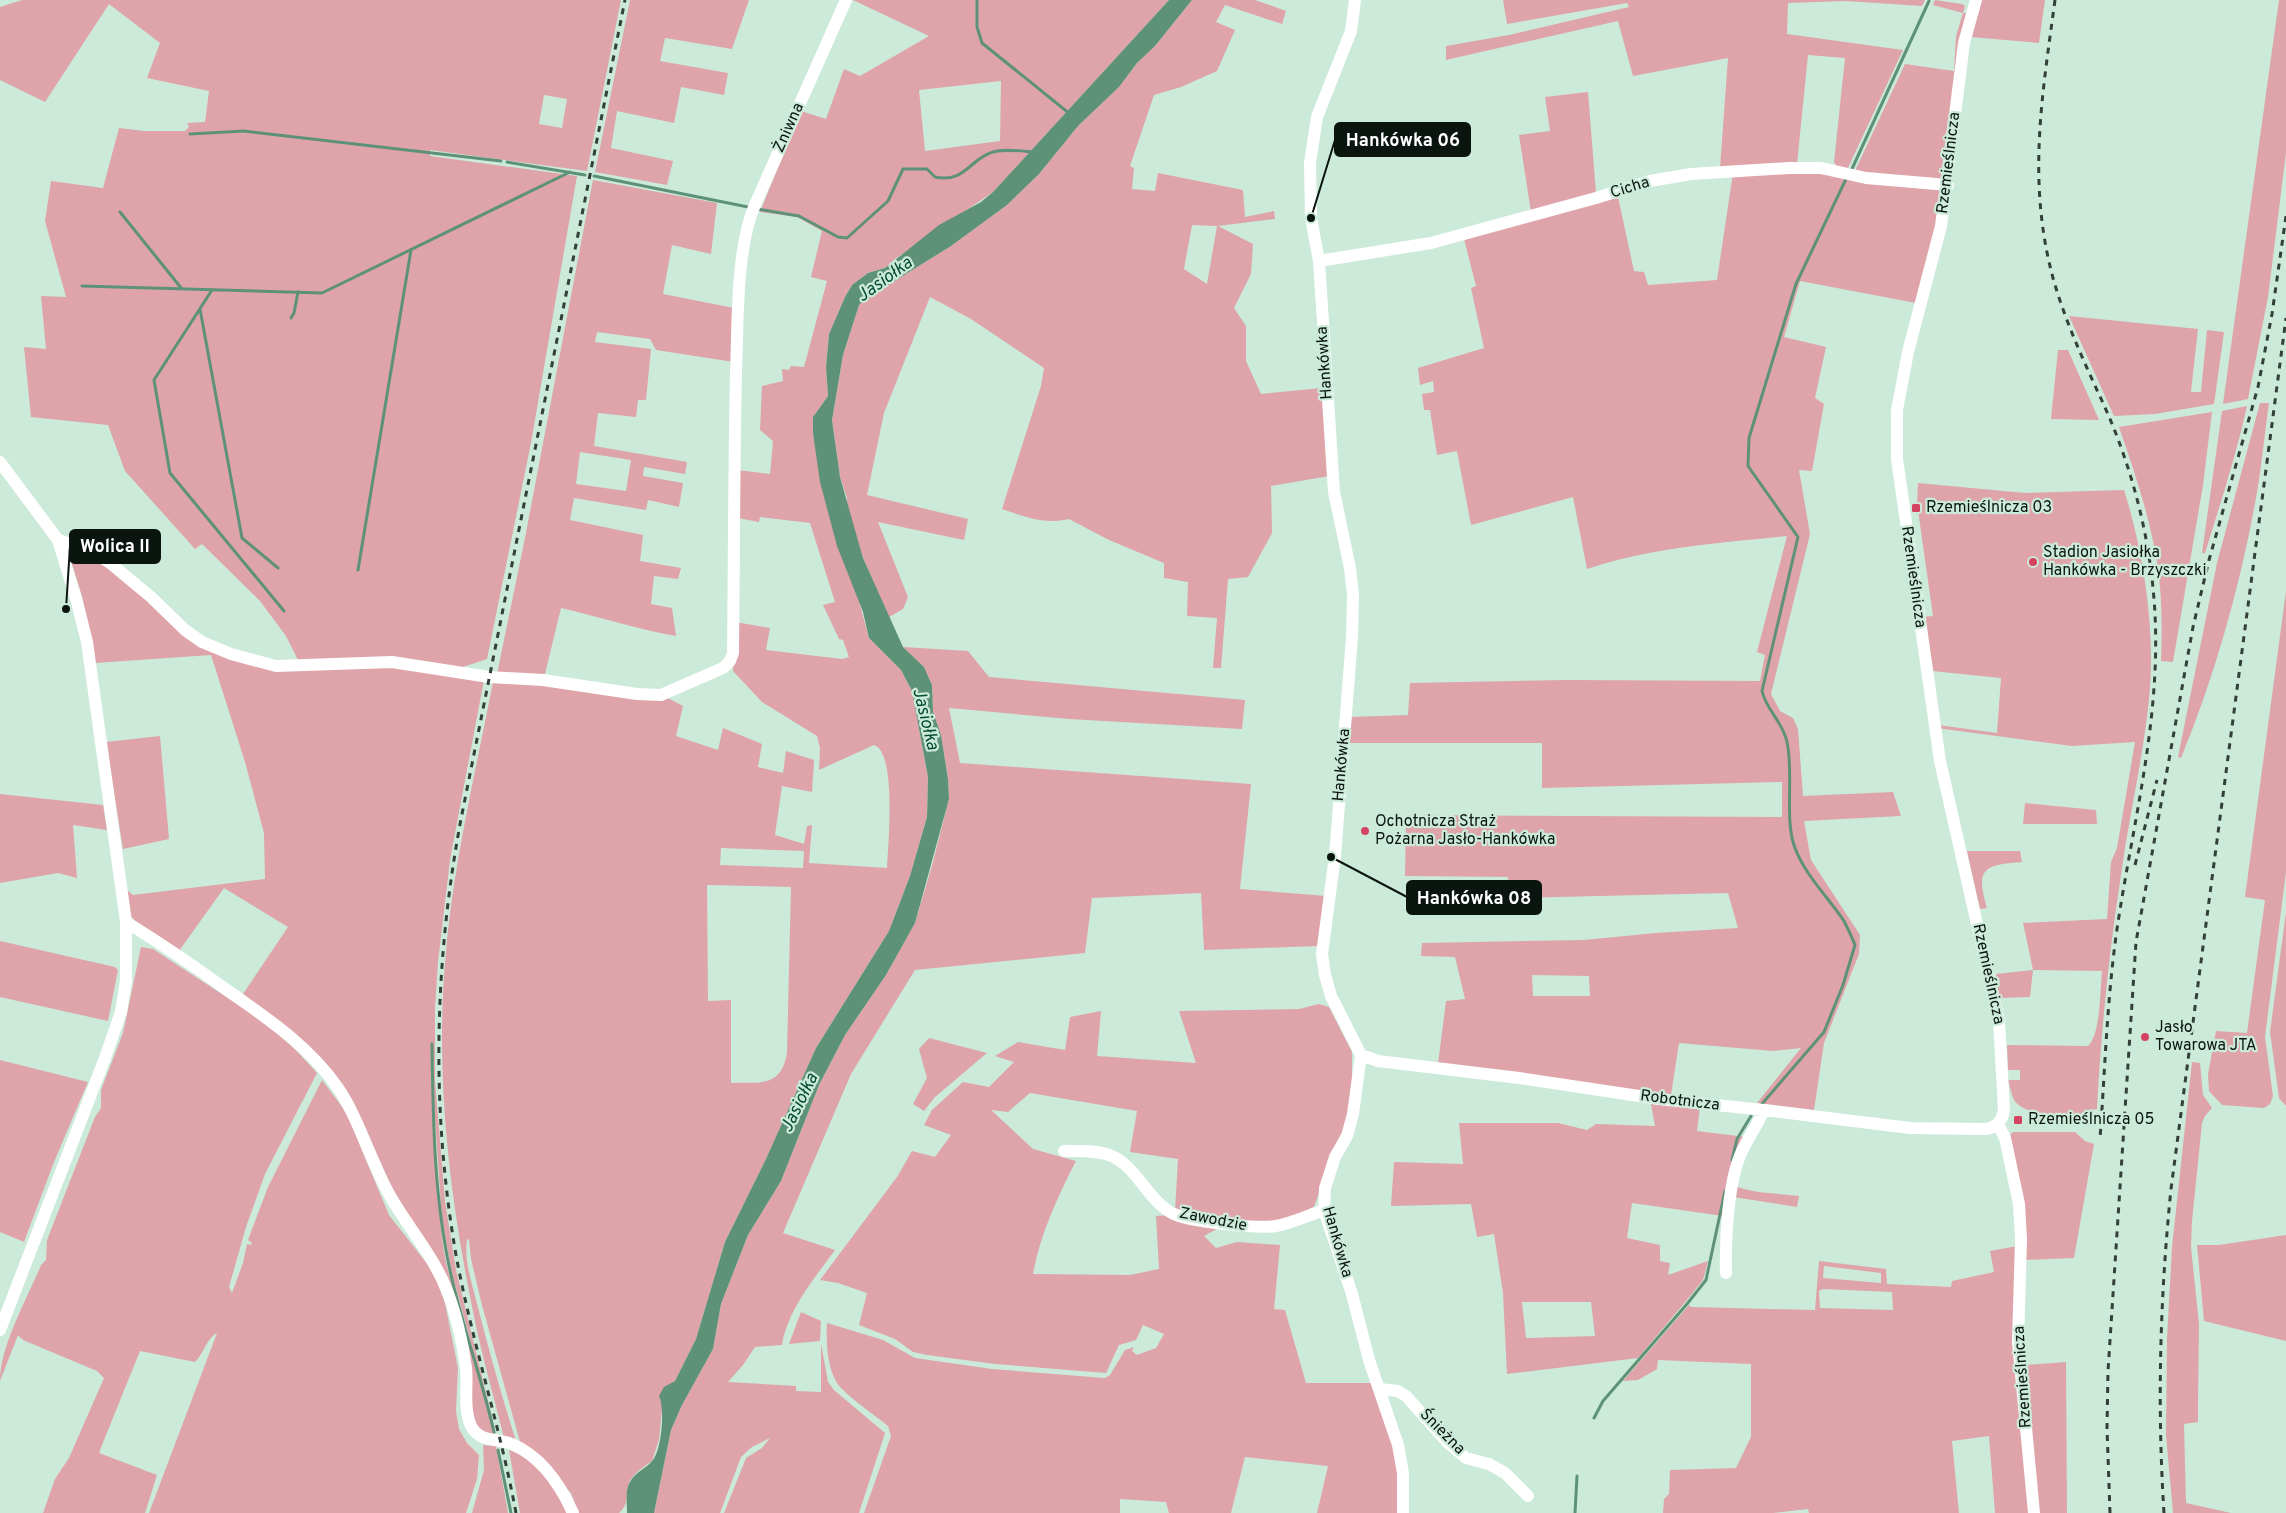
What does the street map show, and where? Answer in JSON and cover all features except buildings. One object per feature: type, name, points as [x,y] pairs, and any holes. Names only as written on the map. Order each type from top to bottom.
[{"type":"street","name":"Żniwna","points":[[58,540],[91,551],[110,563],[151,597],[185,630],[202,642],[231,654],[276,666],[392,662],[503,678],[543,680],[637,694],[661,694],[723,668],[730,661],[733,653],[737,352],[740,279],[747,226],[846,0]]},
{"type":"street","name":"Hankówka","points":[[1355,0],[1351,31],[1316,117],[1312,142],[1310,218],[1319,261],[1334,492],[1350,568],[1353,595],[1352,637],[1335,856],[1322,954],[1331,996],[1362,1055],[1353,1114],[1325,1188],[1324,1210],[1352,1294],[1369,1360],[1399,1454],[1403,1473],[1403,1513]]},
{"type":"street","name":"Rzemieślnicza","points":[[1976,0],[1964,43],[1948,185],[1941,226],[1908,352],[1897,410],[1897,459],[1940,761],[1999,1021],[2004,1109],[1998,1123],[2005,1138],[2019,1204],[2021,1239],[2018,1342],[2034,1513]]},
{"type":"street","name":"Cicha","points":[[1319,261],[1431,243],[1596,198],[1650,181],[1691,174],[1779,168],[1822,168],[1866,178],[1948,185]]},
{"type":"street","points":[[0,462],[58,540],[78,602],[87,642],[126,922],[126,980],[121,1012],[0,1330]]},
{"type":"street","points":[[126,922],[262,1013],[302,1048],[337,1086],[354,1114],[386,1188],[400,1214],[434,1264],[445,1287],[459,1327],[466,1368],[467,1411],[471,1426],[477,1434],[485,1439],[511,1444],[540,1463],[557,1483],[573,1513]]},
{"type":"street","name":"Robotnicza","points":[[1362,1055],[1378,1061],[1519,1078],[1659,1099],[1910,1128],[1986,1130],[1998,1123]]},
{"type":"street","points":[[1726,1273],[1728,1216],[1734,1182],[1742,1152],[1764,1110]]},
{"type":"street","name":"Zawodzie","points":[[1064,1150],[1111,1155],[1125,1164],[1152,1197],[1174,1214],[1257,1228],[1278,1226],[1324,1210]]},
{"type":"street","name":"Śnieżna","points":[[1378,1389],[1398,1391],[1406,1396],[1454,1448],[1466,1458],[1489,1464],[1505,1473],[1528,1496]]},
{"type":"shaded area","points":[[22,0],[621,0],[587,171],[430,150],[430,156],[577,176],[531,443],[487,659],[460,668],[300,664],[286,636],[260,601],[202,544],[195,549],[125,471],[108,425],[31,417],[24,347],[46,349],[41,296],[66,297],[45,221],[51,181],[103,188],[119,128],[144,131],[185,131],[189,127],[187,123],[205,122],[209,91],[147,78],[160,43],[109,4],[45,102],[0,80],[0,7]],"holes":[[[544,95],[567,99],[562,128],[539,124]]]},
{"type":"shaded area","points":[[630,0],[749,0],[732,49],[665,38],[660,61],[728,73],[724,95],[681,87],[674,123],[617,111],[611,148],[673,161],[667,185],[595,172]]},
{"type":"shaded area","points":[[853,0],[1169,0],[993,192],[895,259],[885,268],[868,273],[852,285],[829,334],[826,367],[828,396],[813,417],[813,433],[869,638],[901,670],[912,691],[928,777],[927,817],[910,876],[889,931],[816,1048],[765,1161],[725,1242],[696,1339],[675,1381],[664,1388],[659,1440],[652,1461],[633,1476],[628,1488],[625,1506],[619,1513],[578,1513],[571,1493],[520,1442],[482,1305],[471,1259],[469,1240],[467,1239],[466,1255],[470,1277],[516,1441],[504,1438],[479,1340],[467,1281],[447,1146],[442,1054],[442,1008],[448,928],[465,822],[493,682],[664,696],[683,706],[676,736],[718,750],[723,728],[762,744],[758,767],[783,773],[786,751],[814,760],[812,792],[782,786],[775,835],[804,844],[807,826],[812,825],[809,863],[887,868],[890,801],[886,764],[881,751],[874,745],[819,770],[820,748],[817,736],[762,702],[733,671],[735,622],[770,628],[766,650],[842,659],[849,657],[843,640],[839,639],[823,605],[835,602],[810,523],[760,517],[759,522],[738,518],[737,470],[770,474],[773,441],[760,430],[762,386],[783,381],[782,369],[789,370],[791,366],[804,367],[827,281],[811,277],[822,231],[797,217],[760,212],[801,111],[826,119],[844,69],[860,76],[929,36]],"holes":[[[1001,81],[1000,141],[925,151],[919,90]],[[721,848],[804,851],[803,868],[720,865]],[[707,885],[791,887],[787,1053],[780,1072],[774,1078],[760,1082],[731,1083],[731,1000],[708,1001]]]},
{"type":"shaded area","points":[[1192,0],[1255,0],[1286,11],[1282,24],[1225,5],[1216,22],[1235,30],[1217,71],[1181,87],[1154,95],[1130,166],[1134,168],[1132,189],[1155,191],[1158,173],[1243,190],[1245,217],[1274,211],[1275,219],[1218,226],[1253,244],[1251,274],[1234,308],[1246,326],[1246,361],[1261,394],[1322,388],[1329,476],[1271,486],[1272,533],[1248,577],[1228,579],[1221,668],[1213,668],[1217,618],[1187,616],[1188,582],[1164,578],[1164,563],[1109,540],[1069,519],[1043,521],[1002,509],[1041,386],[1044,368],[971,319],[930,297],[884,413],[867,495],[968,519],[964,540],[878,522],[908,597],[903,609],[889,617],[863,558],[847,508],[847,498],[840,477],[832,420],[843,355],[859,305],[864,300],[951,246],[1007,205],[1039,174],[1078,126],[1119,87],[1137,63],[1155,46]],"holes":[[[1192,225],[1217,226],[1207,284],[1184,269]]]},
{"type":"shaded area","points":[[1503,0],[1925,0],[1922,6],[1846,1],[1788,3],[1787,34],[1903,50],[1847,170],[1837,167],[1834,162],[1845,58],[1808,55],[1797,164],[1720,168],[1728,58],[1633,76],[1618,21],[1446,60],[1446,46],[1509,35],[1629,7],[1627,3],[1507,24]]},
{"type":"shaded area","points":[[1935,0],[1962,4],[1965,6],[1963,13],[1933,5]]},
{"type":"shaded area","points":[[1980,0],[2045,0],[2039,43],[1971,37]]},
{"type":"shaded area","points":[[2279,0],[2286,0],[2286,153],[2268,297],[2248,399],[2223,404]]},
{"type":"shaded area","points":[[1963,13],[1967,13],[1942,180],[1854,173],[1905,64],[1954,71],[1956,36]]},
{"type":"shaded area","points":[[1588,92],[1596,193],[1531,212],[1519,135],[1550,131],[1545,97]]},
{"type":"shaded area","points":[[1797,171],[1941,189],[1936,225],[1916,303],[1800,281],[1784,337],[1826,347],[1815,398],[1824,404],[1812,471],[1799,470],[1810,534],[1771,694],[1780,711],[1793,718],[1798,729],[1803,796],[1893,792],[1901,816],[1804,821],[1811,860],[1860,935],[1859,954],[1824,1043],[1814,1110],[1757,1103],[1801,1048],[1773,1051],[1679,1043],[1671,1095],[1438,1064],[1446,1001],[1465,999],[1455,957],[1421,956],[1422,943],[1584,940],[1738,928],[1728,893],[1509,898],[1508,877],[1405,876],[1406,815],[1782,817],[1782,782],[1542,788],[1542,743],[1348,743],[1351,717],[1408,715],[1410,683],[1566,680],[1760,681],[1765,655],[1757,652],[1787,536],[1661,551],[1587,569],[1573,497],[1471,525],[1457,451],[1437,455],[1430,410],[1424,410],[1422,394],[1434,392],[1433,381],[1420,385],[1418,368],[1484,348],[1471,288],[1476,286],[1464,239],[1618,197],[1634,271],[1644,272],[1648,285],[1717,280],[1733,173]],"holes":[[[1532,975],[1589,976],[1590,996],[1533,996]]]},
{"type":"shaded area","points":[[593,180],[717,203],[711,254],[672,245],[663,294],[734,308],[734,362],[656,350],[650,339],[597,332],[595,342],[651,349],[646,400],[638,400],[636,417],[598,413],[594,446],[687,462],[685,474],[644,467],[643,476],[683,483],[679,507],[648,500],[646,510],[574,498],[570,520],[643,535],[640,561],[681,568],[678,579],[654,576],[651,604],[672,608],[676,636],[561,608],[544,678],[497,674],[525,538]],"holes":[[[580,452],[631,460],[626,491],[576,484]]]},
{"type":"shaded area","points":[[2069,316],[2198,329],[2191,392],[2201,392],[2207,330],[2224,332],[2214,404],[2155,414],[2114,416]]},
{"type":"shaded area","points":[[2058,350],[2068,350],[2099,420],[2051,419]]},
{"type":"shaded area","points":[[2260,403],[2269,403],[2259,483],[2248,541],[2224,635],[2204,697],[2181,758],[2178,757],[2217,563]]},
{"type":"shaded area","points":[[2247,406],[2222,499],[2205,553],[2202,553],[2222,411]]},
{"type":"shaded area","points":[[2212,412],[2203,485],[2173,662],[2161,661],[2162,624],[2158,566],[2139,486],[2119,427]]},
{"type":"shaded area","points":[[1918,483],[2025,493],[2124,490],[2131,514],[2147,593],[2151,647],[2149,699],[2113,933],[2103,1021],[2097,1109],[2083,1112],[2067,1125],[2034,1125],[2030,1122],[2028,1110],[2018,1105],[2012,1095],[2008,1080],[2020,1080],[2020,1070],[2008,1070],[2007,1045],[2088,1046],[2098,1022],[2102,971],[2033,970],[2023,923],[2107,919],[2111,862],[2117,848],[2135,742],[2072,746],[1937,728],[1938,725],[1997,733],[2001,678],[1932,671],[1922,617],[1933,616],[1917,503]]},
{"type":"shaded area","points":[[72,550],[93,556],[180,628],[249,663],[375,664],[484,680],[450,860],[438,962],[435,1009],[435,1080],[445,1201],[456,1270],[497,1438],[452,1274],[442,1220],[434,1104],[433,1044],[431,1045],[433,1113],[444,1253],[495,1437],[481,1431],[474,1421],[464,1334],[397,1199],[353,1101],[344,1087],[243,994],[288,927],[224,888],[179,951],[135,921],[130,915],[127,890],[133,895],[265,879],[264,833],[245,762],[211,655],[95,663],[82,596],[69,555]]},
{"type":"shaded area","points":[[2286,591],[2286,872],[2265,1037],[2273,1096],[2270,1104],[2264,1108],[2222,1105],[2209,1091],[2208,1074],[2216,1031],[2247,1033],[2265,900],[2245,897]]},
{"type":"shaded area","points":[[903,647],[968,651],[989,677],[1245,700],[1242,729],[1069,719],[949,708],[960,763],[1251,784],[1240,889],[1326,896],[1318,946],[1204,950],[1201,893],[1092,898],[1085,953],[915,970],[851,1074],[783,1233],[835,1250],[796,1307],[785,1332],[782,1345],[755,1347],[728,1382],[796,1386],[796,1391],[821,1392],[821,1344],[828,1382],[834,1390],[885,1433],[859,1513],[724,1513],[746,1458],[762,1448],[770,1438],[752,1447],[741,1457],[720,1513],[654,1513],[671,1430],[682,1405],[713,1349],[721,1304],[748,1235],[781,1181],[819,1085],[845,1035],[886,975],[915,923],[933,862],[949,799],[948,779],[941,735],[933,712],[932,685],[924,667]]},
{"type":"shaded area","points":[[160,736],[169,839],[123,849],[106,742]]},
{"type":"shaded area","points":[[0,794],[103,805],[107,830],[73,825],[77,878],[58,873],[0,883]]},
{"type":"shaded area","points":[[2025,803],[2096,810],[2097,824],[2023,824]]},
{"type":"shaded area","points":[[1967,851],[2020,851],[2022,862],[1991,867],[1986,871],[1982,884],[1987,908],[1980,909]]},
{"type":"shaded area","points":[[2286,912],[2286,1106],[2279,1098],[2270,1032]]},
{"type":"shaded area","points":[[0,941],[115,967],[118,970],[108,1021],[0,997]]},
{"type":"shaded area","points":[[141,947],[153,949],[260,1019],[293,1047],[317,1073],[265,1174],[246,1227],[229,1287],[232,1293],[243,1263],[247,1244],[251,1245],[252,1243],[248,1240],[268,1187],[322,1080],[346,1112],[389,1215],[428,1265],[436,1279],[445,1303],[458,1368],[456,1411],[459,1429],[467,1443],[479,1455],[477,1479],[466,1513],[149,1513],[217,1333],[210,1339],[195,1362],[140,1351],[104,1440],[99,1453],[157,1475],[145,1513],[43,1513],[55,1479],[69,1458],[104,1378],[97,1371],[23,1340],[18,1335],[0,1381],[1,1367],[15,1323],[41,1265],[46,1260],[47,1240],[95,1117],[101,1108],[101,1090],[123,1033]]},
{"type":"shaded area","points":[[2033,970],[2030,997],[1999,998],[1996,974]]},
{"type":"shaded area","points":[[1319,1004],[1329,1007],[1352,1052],[1352,1088],[1347,1119],[1313,1209],[1279,1222],[1239,1223],[1175,1210],[1178,1159],[1130,1152],[1137,1111],[1030,1093],[1008,1112],[991,1110],[1033,1149],[1076,1161],[1045,1230],[1033,1274],[1130,1275],[1159,1269],[1156,1216],[1170,1215],[1222,1226],[1204,1236],[1216,1248],[1237,1242],[1280,1245],[1274,1309],[1285,1310],[1306,1383],[1373,1383],[1393,1443],[1398,1471],[1399,1513],[1317,1513],[1328,1466],[1245,1457],[1231,1513],[1169,1513],[1166,1502],[1120,1499],[1120,1513],[864,1513],[891,1436],[888,1426],[853,1399],[837,1383],[829,1362],[827,1323],[883,1340],[915,1358],[992,1369],[1105,1378],[1110,1375],[1125,1350],[1134,1347],[1132,1351],[1137,1355],[1156,1348],[1164,1334],[1143,1325],[1136,1340],[1119,1345],[1106,1373],[995,1364],[927,1355],[913,1352],[895,1339],[859,1325],[867,1293],[838,1283],[820,1280],[897,1177],[912,1151],[935,1157],[951,1135],[924,1125],[932,1110],[963,1082],[989,1087],[1014,1062],[995,1056],[1018,1042],[1065,1050],[1070,1017],[1101,1011],[1097,1056],[1196,1063],[1179,1011],[1299,1009]]},
{"type":"shaded area","points":[[929,1038],[987,1053],[935,1097],[924,1111],[913,1104],[927,1078],[919,1049]]},
{"type":"shaded area","points":[[0,1060],[88,1082],[54,1162],[24,1242],[0,1232]]},
{"type":"shaded area","points":[[2192,1062],[2200,1063],[2203,1095],[2212,1108],[2202,1123],[2192,1221],[2191,1247],[2199,1324],[2198,1422],[2184,1424],[2186,1503],[2231,1513],[2173,1513],[2166,1435],[2167,1339],[2172,1247]]},
{"type":"shaded area","points":[[1651,1104],[1700,1107],[1697,1131],[1746,1137],[1723,1216],[1632,1203],[1627,1238],[1660,1245],[1660,1261],[1670,1263],[1668,1275],[1708,1261],[1703,1280],[1638,1358],[1507,1374],[1503,1293],[1494,1234],[1477,1237],[1471,1204],[1391,1206],[1394,1162],[1463,1164],[1459,1123],[1558,1123],[1587,1130],[1596,1124],[1655,1126]],"holes":[[[1522,1302],[1591,1302],[1595,1336],[1526,1338]]]},
{"type":"shaded area","points":[[2013,1132],[2075,1132],[2085,1141],[2094,1144],[2074,1258],[2023,1260],[2009,1136]]},
{"type":"shaded area","points":[[1736,1186],[1759,1192],[1799,1196],[1797,1207],[1733,1197]]},
{"type":"shaded area","points":[[2286,1235],[2286,1341],[2204,1321],[2197,1245],[2219,1245]]},
{"type":"shaded area","points":[[2017,1246],[2031,1513],[1995,1513],[1989,1436],[1952,1441],[1959,1513],[1809,1513],[1808,1509],[1773,1513],[1663,1513],[1664,1499],[1669,1494],[1670,1470],[1736,1468],[1751,1437],[1751,1364],[1658,1360],[1657,1369],[1638,1380],[1623,1381],[1689,1305],[1691,1307],[1815,1310],[1819,1261],[1886,1269],[1887,1284],[1951,1287],[1952,1281],[1994,1272],[1990,1251]],"holes":[[[1824,1266],[1881,1273],[1881,1283],[1823,1278]],[[1823,1289],[1892,1292],[1893,1310],[1820,1308],[1819,1291]]]},
{"type":"shaded area","points":[[801,1312],[821,1321],[820,1341],[789,1344]]},
{"type":"shaded area","points":[[2066,1362],[2067,1513],[2039,1513],[2024,1365]]},
{"type":"shaded area","points":[[483,1445],[496,1446],[508,1513],[472,1513],[484,1470]]},
{"type":"shaded area","points":[[509,1450],[529,1460],[537,1467],[557,1493],[567,1513],[520,1513]]},
{"type":"water","name":"Jasiołka","points":[[1169,0],[1192,0],[1155,46],[1137,63],[1119,87],[1078,126],[1039,174],[1007,205],[951,246],[864,300],[859,305],[843,355],[832,420],[840,477],[863,558],[903,647],[924,667],[932,685],[933,712],[941,735],[949,799],[915,923],[886,975],[845,1035],[819,1085],[781,1181],[748,1235],[721,1304],[713,1349],[682,1405],[671,1430],[654,1513],[627,1513],[628,1485],[635,1475],[653,1460],[659,1447],[662,1409],[659,1396],[664,1387],[675,1381],[696,1339],[725,1242],[765,1161],[816,1048],[889,931],[910,876],[927,817],[928,777],[912,691],[901,670],[869,638],[863,612],[837,546],[820,482],[813,433],[813,417],[828,396],[826,367],[829,334],[852,285],[868,273],[885,268],[939,225],[981,202],[993,192]]},
{"type":"waterway","points":[[977,0],[977,27],[982,43],[1070,114]]},
{"type":"waterway","points":[[1851,171],[1929,1]]},
{"type":"waterway","points":[[190,134],[244,131],[501,161]]},
{"type":"waterway","points":[[757,209],[799,216],[838,237],[847,238],[888,201],[903,169],[927,169],[935,177],[953,177],[995,151],[1033,152]]},
{"type":"waterway","points":[[507,162],[585,175]]},
{"type":"waterway","points":[[82,286],[322,293],[570,172]]},
{"type":"waterway","points":[[594,176],[748,207]]},
{"type":"waterway","points":[[1761,1105],[1824,1032],[1843,985],[1855,945],[1844,921],[1817,886],[1799,858],[1792,837],[1789,811],[1790,768],[1787,742],[1782,728],[1767,704],[1762,691],[1798,537],[1748,466],[1749,438],[1796,284],[1846,179]]},
{"type":"waterway","points":[[120,212],[182,289]]},
{"type":"waterway","points":[[358,570],[411,250]]},
{"type":"waterway","points":[[212,290],[154,380],[170,473],[284,611]]},
{"type":"waterway","points":[[291,318],[294,313],[298,292]]},
{"type":"waterway","points":[[200,309],[242,538],[278,568]]},
{"type":"waterway","points":[[432,1044],[436,1160],[445,1247],[456,1295],[494,1432]]},
{"type":"waterway","points":[[1732,1160],[1737,1139],[1751,1116]]},
{"type":"waterway","points":[[1594,1418],[1603,1401],[1706,1280],[1725,1191]]},
{"type":"waterway","points":[[498,1450],[511,1513]]},
{"type":"waterway","points":[[1575,1513],[1577,1476]]},
{"type":"railway","points":[[516,1513],[470,1320],[456,1255],[448,1201],[439,1092],[441,982],[445,928],[461,819],[625,0]]},
{"type":"railway","points":[[2055,0],[2039,139],[2039,173],[2045,242],[2063,310],[2121,447],[2136,493],[2150,564],[2156,632],[2155,675],[2146,760],[2114,955],[2100,1139]]},
{"type":"railway","points":[[2110,1513],[2107,1428],[2108,1371],[2136,942],[2193,627],[2209,560],[2258,387],[2272,314],[2286,216]]},
{"type":"railway","points":[[2164,1513],[2160,1392],[2164,1270],[2171,1189],[2286,318]]},
{"type":"railway","points":[[2135,865],[2157,780]]},
{"type":"place","name":"Hankówka 06","points":[[1311,218]]},
{"type":"place","name":"Rzemieślnicza 03","points":[[1916,508]]},
{"type":"place","name":"Stadion Jasiołka Hankówka - Brzyszczki","points":[[2033,562]]},
{"type":"place","name":"Wolica II","points":[[66,609]]},
{"type":"place","name":"Ochotnicza Straż Pożarna Jasło-Hankówka","points":[[1365,831]]},
{"type":"place","name":"Hankówka 08","points":[[1331,857]]},
{"type":"place","name":"Jasło Towarowa JTA","points":[[2145,1037]]},
{"type":"place","name":"Rzemieślnicza 05","points":[[2018,1120]]}]
